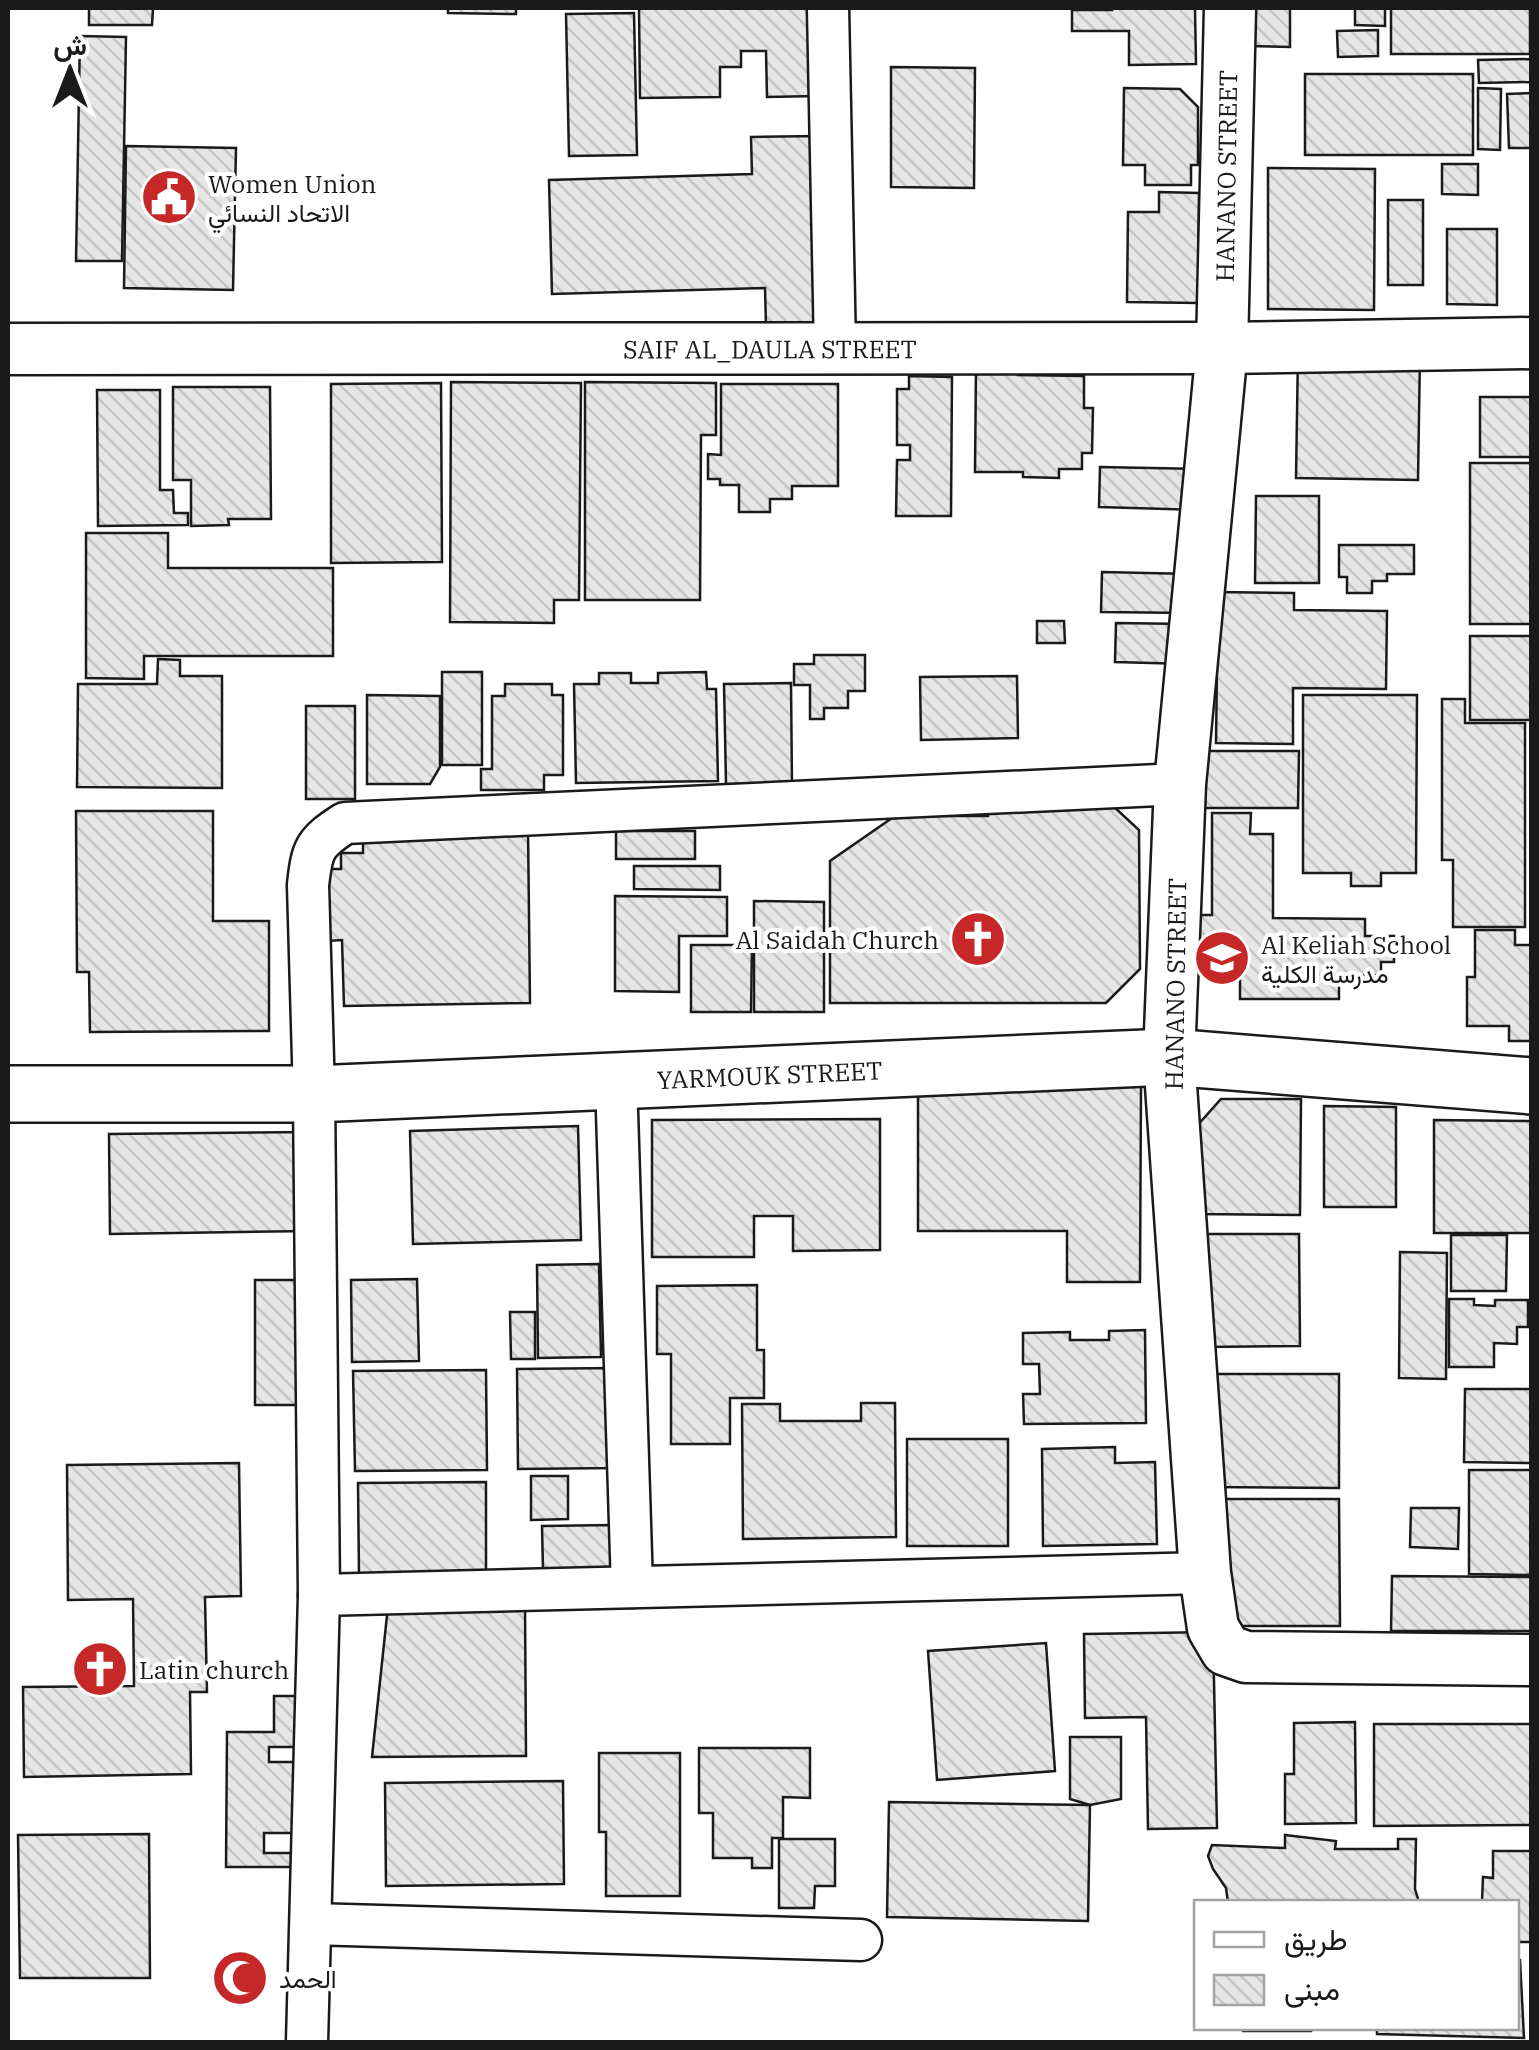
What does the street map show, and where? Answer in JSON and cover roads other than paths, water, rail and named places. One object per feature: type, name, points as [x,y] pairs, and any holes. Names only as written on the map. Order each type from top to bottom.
[{"type":"main road","name":"YARMOUK STREET","points":[[8,1094],[314,1094],[1169,1057],[1532,1086]]},
{"type":"street","points":[[828,8],[834,349]]},
{"type":"street","name":"HANANO STREET","points":[[1230,8],[1222,348],[1180,784],[1169,1057],[1205,1573],[1213,1628],[1226,1650],[1246,1657],[1532,1660]]},
{"type":"street","name":"SAIF AL_DAULA STREET","points":[[8,349],[1532,344]]},
{"type":"street","points":[[308,2042],[319,1595],[308,885],[312,857],[322,838],[345,823],[1180,784]]},
{"type":"street","points":[[616,1080],[632,1588]]},
{"type":"street","points":[[319,1595],[1205,1573]]},
{"type":"street","points":[[311,1924],[861,1940]]},
{"type":"place","name":"Women Union الاتحاد النسائي","points":[[169,197]]},
{"type":"place","name":"Al Saidah Church","points":[[978,939]]},
{"type":"place","name":"Al Keliah School مدرسة الكلية","points":[[1222,958]]},
{"type":"place","name":"Latin church","points":[[100,1669]]},
{"type":"place","name":"الحمد","points":[[240,1978]]}]
